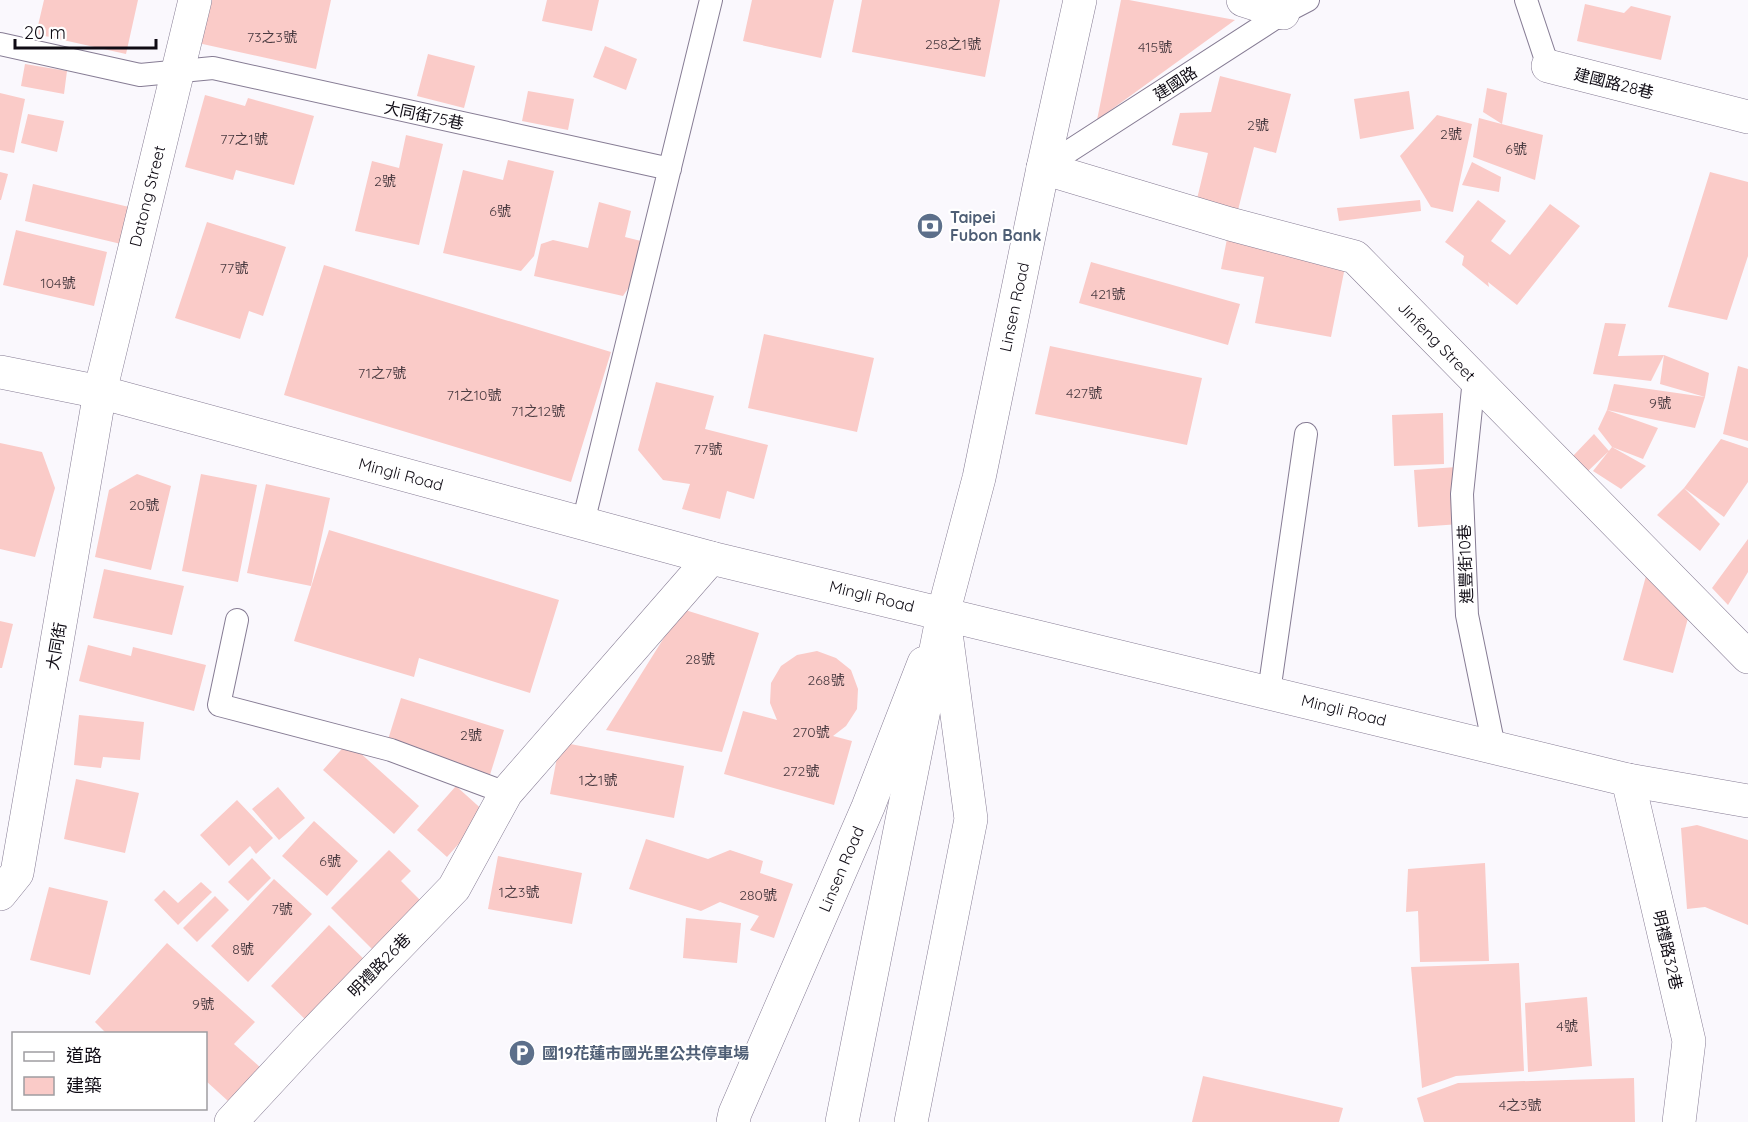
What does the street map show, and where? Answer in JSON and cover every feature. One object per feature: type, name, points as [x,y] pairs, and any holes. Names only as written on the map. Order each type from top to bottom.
[{"type":"street","name":"Datong Street","points":[[100,393],[195,0]]},
{"type":"street","name":"Linsen Road","points":[[842,1122],[943,614],[979,478],[1042,168],[1080,0]]},
{"type":"street","points":[[1243,0],[1295,7]]},
{"type":"street","name":"建國路28巷","points":[[1548,66],[1748,117]]},
{"type":"street","name":"Jinfeng Street","points":[[1042,168],[1230,224],[1355,257],[1748,657]]},
{"type":"street","name":"Mingli Road","points":[[0,372],[100,393],[711,558],[1628,780],[1748,801]]},
{"type":"street","name":"大同街","points":[[0,894],[17,873],[100,393]]},
{"type":"street","name":"明禮路26巷","points":[[231,1122],[453,888],[506,793],[711,558]]},
{"type":"street","name":"Linsen Road","points":[[733,1122],[868,807],[943,614]]},
{"type":"street","name":"Linsen Road","points":[[911,1122],[971,819],[943,614]]},
{"type":"street","name":"明禮路32巷","points":[[1628,780],[1689,1041],[1679,1122]]},
{"type":"lane","points":[[583,523],[711,0]]},
{"type":"lane","name":"建國路28巷","points":[[1526,0],[1548,66]]},
{"type":"lane","name":"建國路","points":[[1042,168],[1295,7]]},
{"type":"lane","name":"大同街75巷","points":[[0,44],[140,75],[213,68],[670,169]]},
{"type":"lane","name":"進豐街10巷","points":[[1474,379],[1462,495],[1467,615],[1494,747]]},
{"type":"lane","points":[[1269,692],[1306,434]]},
{"type":"lane","points":[[237,620],[219,705],[392,750],[506,793]]},
{"type":"building","points":[[44,0],[138,0],[126,54],[36,34]]},
{"type":"building","points":[[208,0],[331,0],[316,69],[198,43]]},
{"type":"building","points":[[547,0],[599,0],[592,31],[542,21]]},
{"type":"building","points":[[752,0],[834,0],[821,58],[743,41]]},
{"type":"building","points":[[862,0],[1000,0],[985,77],[852,52]]},
{"type":"building","points":[[1121,0],[1235,20],[1097,120]]},
{"type":"building","points":[[1585,4],[1624,13],[1631,6],[1671,16],[1661,60],[1577,41]]},
{"type":"building","points":[[605,46],[637,59],[626,90],[593,77]]},
{"type":"building","points":[[428,54],[475,66],[464,108],[417,96]]},
{"type":"building","points":[[25,64],[67,71],[64,94],[21,86]]},
{"type":"building","points":[[1220,76],[1291,94],[1276,153],[1254,147],[1238,210],[1197,199],[1208,153],[1172,145],[1180,113],[1211,112]]},
{"type":"building","points":[[1487,88],[1507,93],[1502,124],[1483,112]]},
{"type":"building","points":[[528,91],[574,99],[568,130],[522,121]]},
{"type":"building","points":[[1409,91],[1414,129],[1360,139],[1354,99]]},
{"type":"building","points":[[0,93],[25,99],[14,153],[0,150]]},
{"type":"building","points":[[205,95],[245,106],[248,98],[314,116],[294,185],[236,170],[233,180],[185,167]]},
{"type":"building","points":[[28,114],[64,121],[57,152],[21,143]]},
{"type":"building","points":[[1437,115],[1472,124],[1453,212],[1431,207],[1400,156]]},
{"type":"building","points":[[1479,118],[1543,135],[1535,180],[1473,157]]},
{"type":"building","points":[[406,135],[443,144],[419,245],[355,231],[372,161],[399,168]]},
{"type":"building","points":[[508,160],[554,171],[534,256],[521,271],[443,253],[463,170],[503,180]]},
{"type":"building","points":[[1472,162],[1501,177],[1499,192],[1462,185]]},
{"type":"building","points":[[0,172],[8,174],[1,200],[0,200]]},
{"type":"building","points":[[1710,172],[1748,182],[1748,256],[1727,320],[1668,307]]},
{"type":"building","points":[[33,184],[129,207],[121,244],[25,221]]},
{"type":"building","points":[[1420,200],[1421,211],[1339,221],[1337,208]]},
{"type":"building","points":[[1478,200],[1506,221],[1491,241],[1510,255],[1550,204],[1580,226],[1517,305],[1488,282],[1489,287],[1462,265],[1464,256],[1445,242]]},
{"type":"building","points":[[599,202],[631,211],[625,237],[641,241],[631,284],[623,296],[534,276],[541,244],[553,240],[588,248]]},
{"type":"building","points":[[207,222],[286,247],[263,316],[249,311],[240,339],[175,318]]},
{"type":"building","points":[[1230,224],[1349,247],[1331,337],[1255,323],[1264,277],[1221,269]]},
{"type":"building","points":[[16,230],[107,252],[94,306],[3,285]]},
{"type":"building","points":[[1091,262],[1240,304],[1228,345],[1079,303]]},
{"type":"building","points":[[324,265],[611,352],[571,482],[284,395]]},
{"type":"building","points":[[1605,323],[1626,324],[1618,356],[1664,355],[1651,381],[1593,374]]},
{"type":"building","points":[[764,334],[874,358],[857,432],[748,408]]},
{"type":"building","points":[[1050,346],[1202,378],[1187,445],[1035,414]]},
{"type":"building","points":[[1664,355],[1709,373],[1705,397],[1660,384]]},
{"type":"building","points":[[1738,366],[1748,369],[1748,441],[1723,434]]},
{"type":"building","points":[[656,382],[714,396],[705,429],[768,445],[754,499],[727,491],[720,519],[682,509],[690,484],[663,480],[638,450]]},
{"type":"building","points":[[1614,384],[1705,397],[1695,428],[1607,410]]},
{"type":"building","points":[[1607,410],[1658,428],[1643,459],[1612,447],[1598,429]]},
{"type":"building","points":[[1443,413],[1444,464],[1394,466],[1392,415]]},
{"type":"building","points":[[1594,434],[1609,451],[1588,471],[1572,457]]},
{"type":"building","points":[[1721,439],[1748,448],[1748,482],[1724,517],[1684,488]]},
{"type":"building","points":[[0,443],[42,452],[55,488],[35,557],[0,549]]},
{"type":"building","points":[[1612,447],[1646,466],[1621,489],[1593,471]]},
{"type":"building","points":[[1471,466],[1474,523],[1418,527],[1414,470]]},
{"type":"building","points":[[137,474],[171,486],[151,570],[95,557],[109,490]]},
{"type":"building","points":[[201,474],[257,485],[238,582],[182,571]]},
{"type":"building","points":[[266,484],[330,498],[311,586],[247,573]]},
{"type":"building","points":[[1684,488],[1720,524],[1700,551],[1657,515]]},
{"type":"building","points":[[329,530],[559,600],[530,693],[419,658],[414,677],[294,641]]},
{"type":"building","points":[[1748,539],[1748,572],[1728,605],[1712,588]]},
{"type":"building","points":[[104,569],[184,586],[172,635],[93,618]]},
{"type":"building","points":[[1646,576],[1696,589],[1673,673],[1623,660]]},
{"type":"building","points":[[682,609],[759,633],[722,752],[606,730]]},
{"type":"building","points":[[0,621],[13,624],[2,668],[0,668]]},
{"type":"building","points":[[88,645],[131,656],[133,647],[206,665],[194,711],[79,681]]},
{"type":"building","points":[[817,651],[836,658],[851,670],[858,689],[857,709],[846,726],[833,736],[852,741],[834,805],[724,774],[743,711],[777,720],[770,703],[771,683],[781,666],[797,655]]},
{"type":"building","points":[[401,698],[504,730],[489,778],[386,746]]},
{"type":"building","points":[[79,715],[144,722],[140,760],[103,757],[101,768],[74,765]]},
{"type":"building","points":[[348,742],[419,806],[394,834],[323,770]]},
{"type":"building","points":[[560,742],[684,766],[674,818],[550,794]]},
{"type":"building","points":[[76,779],[139,793],[125,853],[64,839]]},
{"type":"building","points":[[456,786],[486,813],[447,857],[417,830]]},
{"type":"building","points":[[278,787],[305,818],[279,840],[252,809]]},
{"type":"building","points":[[237,800],[273,838],[256,854],[250,846],[229,866],[200,835]]},
{"type":"building","points":[[314,821],[358,861],[327,896],[282,856]]},
{"type":"building","points":[[1697,825],[1748,840],[1748,925],[1705,907],[1687,909],[1681,828]]},
{"type":"building","points":[[646,839],[708,859],[730,850],[763,861],[760,873],[793,884],[774,938],[750,930],[759,916],[720,902],[701,911],[629,889]]},
{"type":"building","points":[[389,850],[411,871],[401,881],[429,909],[381,958],[331,908]]},
{"type":"building","points":[[498,856],[582,873],[572,924],[488,909]]},
{"type":"building","points":[[252,858],[271,878],[248,901],[228,882]]},
{"type":"building","points":[[1485,863],[1489,961],[1420,962],[1418,911],[1406,912],[1408,869]]},
{"type":"building","points":[[274,879],[312,914],[248,982],[211,946]]},
{"type":"building","points":[[201,882],[212,892],[178,925],[154,900],[164,890],[178,903]]},
{"type":"building","points":[[49,887],[108,901],[90,975],[30,960]]},
{"type":"building","points":[[215,896],[229,910],[197,942],[183,928]]},
{"type":"building","points":[[686,918],[741,923],[737,963],[683,958]]},
{"type":"building","points":[[329,925],[370,965],[312,1026],[271,986]]},
{"type":"building","points":[[167,943],[255,1022],[234,1044],[260,1067],[228,1101],[207,1082],[207,1032],[105,1032],[95,1022]]},
{"type":"building","points":[[1519,963],[1524,1071],[1456,1076],[1422,1088],[1411,967]]},
{"type":"building","points":[[1587,997],[1592,1066],[1528,1072],[1525,1003]]},
{"type":"building","points":[[1203,1076],[1343,1108],[1339,1122],[1192,1122]]},
{"type":"building","points":[[1634,1078],[1635,1122],[1424,1122],[1417,1098],[1458,1083]]},
{"type":"place","name":"Taipei Fubon Bank","points":[[930,226]]},
{"type":"place","name":"國19花蓮市國光里公共停車場","points":[[522,1053]]}]
